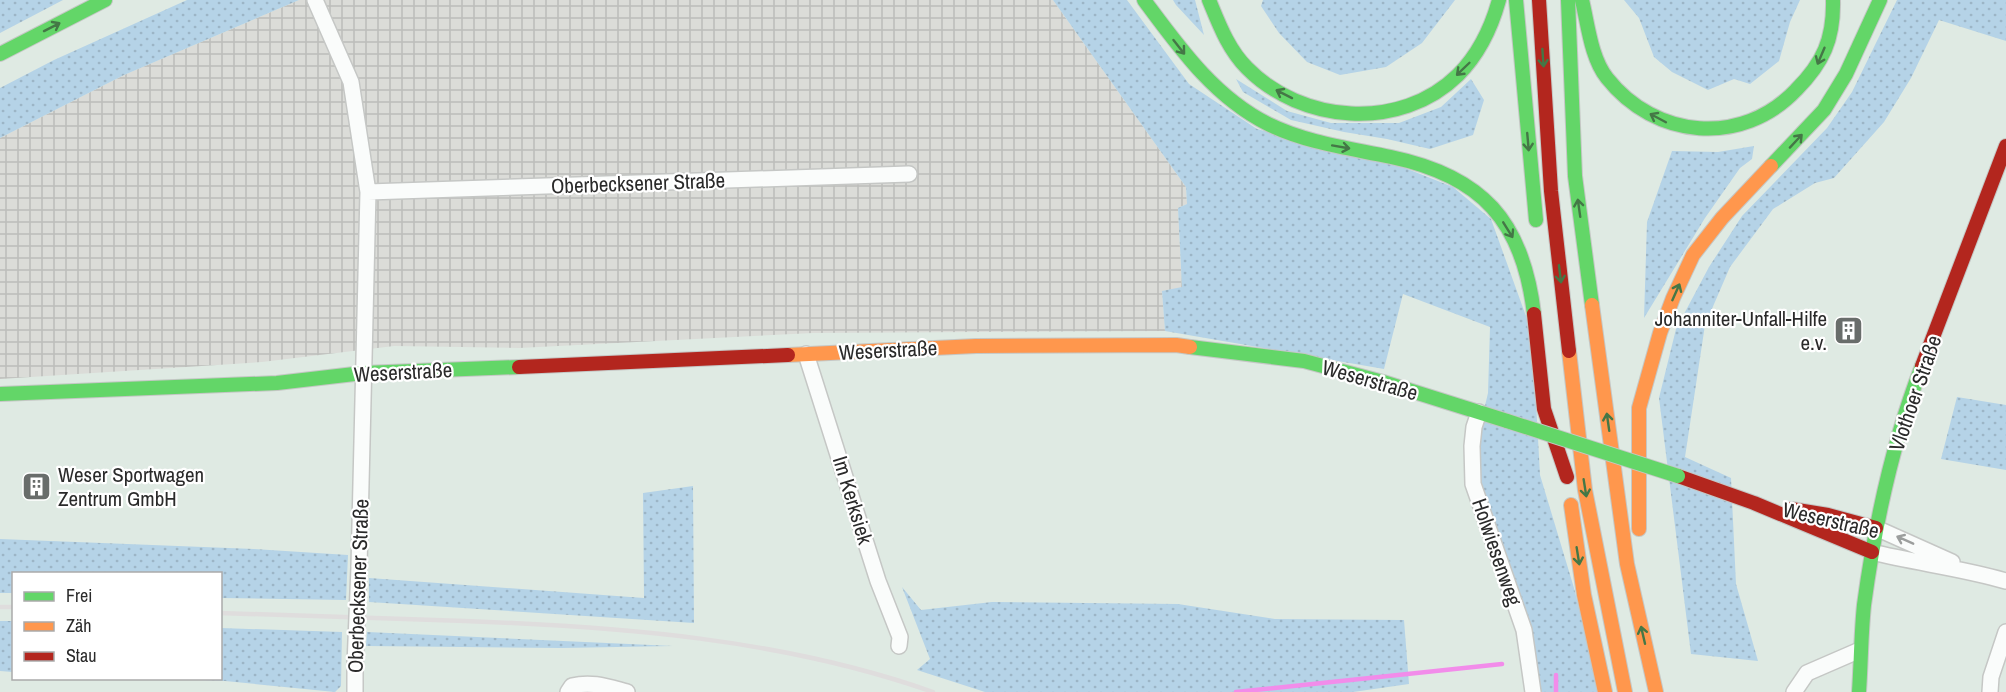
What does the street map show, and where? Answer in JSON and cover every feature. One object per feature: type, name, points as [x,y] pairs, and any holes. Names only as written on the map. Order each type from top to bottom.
[{"type":"main road","points":[[0,54],[105,0]]},
{"type":"main road","points":[[1144,0],[1184,53],[1208,79],[1234,102],[1266,123],[1335,147],[1389,155],[1432,166],[1469,185],[1498,213],[1516,243],[1529,279],[1542,402],[1567,477]]},
{"type":"main road","points":[[1209,0],[1225,38],[1246,68],[1280,94],[1320,110],[1343,114],[1366,114],[1407,105],[1442,89],[1469,64],[1482,44],[1492,24],[1498,0]]},
{"type":"main road","points":[[1516,0],[1537,231]]},
{"type":"main road","points":[[1539,0],[1551,190],[1585,490],[1625,692]]},
{"type":"main road","points":[[1568,0],[1575,176],[1627,564],[1656,692]]},
{"type":"main road","points":[[1581,0],[1592,41],[1605,76],[1630,103],[1665,123],[1702,130],[1738,127],[1773,112],[1798,91],[1821,60],[1834,16],[1833,0]]},
{"type":"main road","points":[[1581,0],[1585,88]]},
{"type":"main road","points":[[1625,424],[1640,534],[1639,408],[1660,333],[1673,298],[1693,255],[1722,218],[1824,110],[1846,74],[1880,0]]},
{"type":"main road","name":"Vlothoer Straße","points":[[1859,692],[1860,650],[1872,552],[1890,464],[1915,384],[2006,146]]},
{"type":"main road","points":[[1544,290],[1554,372]]},
{"type":"main road","name":"Weserstraße","points":[[0,394],[277,383],[363,374],[976,346],[1176,345],[1304,361],[1383,382],[1678,476],[1754,503],[1872,552]]},
{"type":"main road","points":[[1558,407],[1584,595],[1605,692]]},
{"type":"main road","name":"Weserstraße","points":[[1754,503],[1828,515],[1876,528]]},
{"type":"main road","points":[[1666,675],[1670,692]]},
{"type":"street","name":"Oberbecksener Straße","points":[[315,1],[351,82],[368,192],[362,392],[362,498],[355,692]]},
{"type":"street","name":"Oberbecksener Straße","points":[[368,192],[909,174]]},
{"type":"street","name":"Im Kerksiek","points":[[806,354],[878,581],[900,637],[899,646]]},
{"type":"street","name":"Holwiesenweg","points":[[1479,412],[1474,427],[1472,446],[1473,484],[1524,630],[1533,692]]},
{"type":"street","name":"Weserstraße","points":[[1876,528],[1971,571]]},
{"type":"street","name":"Weserstraße","points":[[1872,552],[1971,571],[2006,581]]},
{"type":"street","points":[[1990,692],[1991,677],[2006,632]]},
{"type":"street","points":[[1794,692],[1807,674],[1860,650]]},
{"type":"street","points":[[568,692],[572,686],[584,683],[627,692]]},
{"type":"shaded area","points":[[0,0],[63,0],[0,33]]},
{"type":"shaded area","points":[[187,0],[299,0],[124,75],[0,138],[0,88],[54,60]]},
{"type":"shaded area","points":[[299,0],[1053,0],[1186,187],[1187,204],[1178,208],[1182,288],[1162,291],[1165,331],[813,333],[519,348],[394,346],[262,362],[0,379],[0,138],[124,75]]},
{"type":"shaded area","points":[[1053,0],[1127,0],[1189,84],[1257,129],[1405,168],[1453,187],[1491,219],[1527,319],[1536,402],[1540,475],[1574,588],[1600,692],[1536,692],[1482,490],[1475,448],[1488,393],[1490,327],[1403,294],[1384,369],[1165,331],[1162,291],[1182,287],[1178,208],[1187,204],[1186,187]]},
{"type":"shaded area","points":[[1173,0],[1195,0],[1204,35],[1176,5]]},
{"type":"shaded area","points":[[1263,0],[1455,0],[1422,43],[1386,67],[1340,75],[1307,62],[1279,33],[1261,6]]},
{"type":"shaded area","points":[[1624,0],[1800,0],[1790,22],[1779,61],[1750,84],[1734,79],[1708,90],[1672,72],[1654,57],[1639,18]]},
{"type":"shaded area","points":[[1897,0],[2006,0],[2006,41],[1939,20],[1911,78],[1884,122],[1834,178],[1815,183],[1773,209],[1730,267],[1705,325],[1685,457],[1731,478],[1736,584],[1758,661],[1691,654],[1659,398],[1676,329],[1709,267],[1742,216],[1827,128],[1852,92]]},
{"type":"shaded area","points":[[1236,79],[1287,111],[1331,123],[1399,123],[1441,107],[1471,79],[1484,100],[1473,135],[1430,149],[1291,120],[1243,92]]},
{"type":"shaded area","points":[[1754,146],[1752,159],[1740,168],[1705,218],[1644,318],[1647,222],[1672,151],[1718,152]]},
{"type":"shaded area","points":[[1957,397],[2006,405],[2006,470],[1941,459]]},
{"type":"shaded area","points":[[693,486],[694,623],[369,602],[369,578],[644,598],[643,493]]},
{"type":"shaded area","points":[[0,539],[348,555],[346,600],[222,598],[222,572],[12,572],[12,593],[0,593]]},
{"type":"shaded area","points":[[902,587],[921,610],[992,602],[1178,604],[1275,619],[1404,620],[1409,684],[1353,692],[985,692],[917,670],[930,659]]},
{"type":"shaded area","points":[[0,621],[12,621],[12,672],[0,671]]},
{"type":"shaded area","points":[[222,628],[342,632],[341,686],[335,692],[198,680],[222,680]]},
{"type":"shaded area","points":[[367,632],[673,646],[561,648],[366,646]]},
{"type":"waterway","points":[[1236,692],[1502,664]]},
{"type":"waterway","points":[[1556,675],[1556,692]]},
{"type":"railway","points":[[0,607],[12,607]]},
{"type":"railway","points":[[222,613],[524,624],[643,632],[761,648],[819,659],[933,692]]},
{"type":"traffic: fast","points":[[0,54],[105,0]]},
{"type":"traffic: fast","points":[[1144,0],[1199,70],[1231,100],[1249,113],[1268,124],[1298,136],[1423,165],[1450,176],[1473,191],[1493,208],[1508,228],[1520,253],[1534,314]]},
{"type":"traffic: fast","points":[[1209,0],[1234,53],[1247,68],[1269,86],[1295,100],[1322,109],[1351,113],[1380,112],[1408,106],[1434,93],[1458,75],[1478,50],[1488,31],[1499,0]]},
{"type":"traffic: fast","points":[[1516,0],[1536,220]]},
{"type":"traffic: fast","points":[[1568,0],[1575,176],[1592,305]]},
{"type":"traffic: fast","points":[[1582,0],[1597,61],[1607,78],[1627,98],[1649,114],[1674,124],[1699,128],[1725,127],[1750,121],[1774,108],[1796,90],[1813,70],[1825,50],[1831,27],[1833,0]]},
{"type":"traffic: fast","points":[[1771,166],[1824,110],[1846,74],[1880,0]]},
{"type":"traffic: fast","points":[[1190,347],[1304,361],[1383,382],[1507,421]]},
{"type":"traffic: fast","points":[[1859,692],[1864,605],[1873,544],[1893,454],[1922,366]]},
{"type":"traffic: fast","points":[[0,394],[277,383],[363,373],[519,367]]},
{"type":"traffic: fast","points":[[1507,421],[1678,476]]},
{"type":"traffic: slow","points":[[1639,529],[1639,408],[1660,333],[1693,255],[1722,218],[1771,166]]},
{"type":"traffic: slow","points":[[1592,305],[1627,564],[1656,692]]},
{"type":"traffic: slow","points":[[788,355],[976,346],[1176,345],[1190,347]]},
{"type":"traffic: slow","points":[[1569,351],[1585,490],[1625,692]]},
{"type":"traffic: slow","points":[[1571,505],[1584,595],[1605,692]]},
{"type":"traffic: jam","points":[[1539,0],[1551,191],[1569,351]]},
{"type":"traffic: jam","points":[[1922,366],[2006,146]]},
{"type":"traffic: jam","points":[[1534,314],[1544,409],[1567,477]]},
{"type":"traffic: jam","points":[[519,367],[788,355]]},
{"type":"traffic: jam","points":[[1678,476],[1754,503],[1872,552]]},
{"type":"traffic: jam","points":[[1791,509],[1828,515],[1876,528]]},
{"type":"place","name":"Johanniter-Unfall-Hilfe e.v.","points":[[1848,330]]},
{"type":"place","name":"Weser Sportwagen Zentrum GmbH","points":[[37,486]]}]
